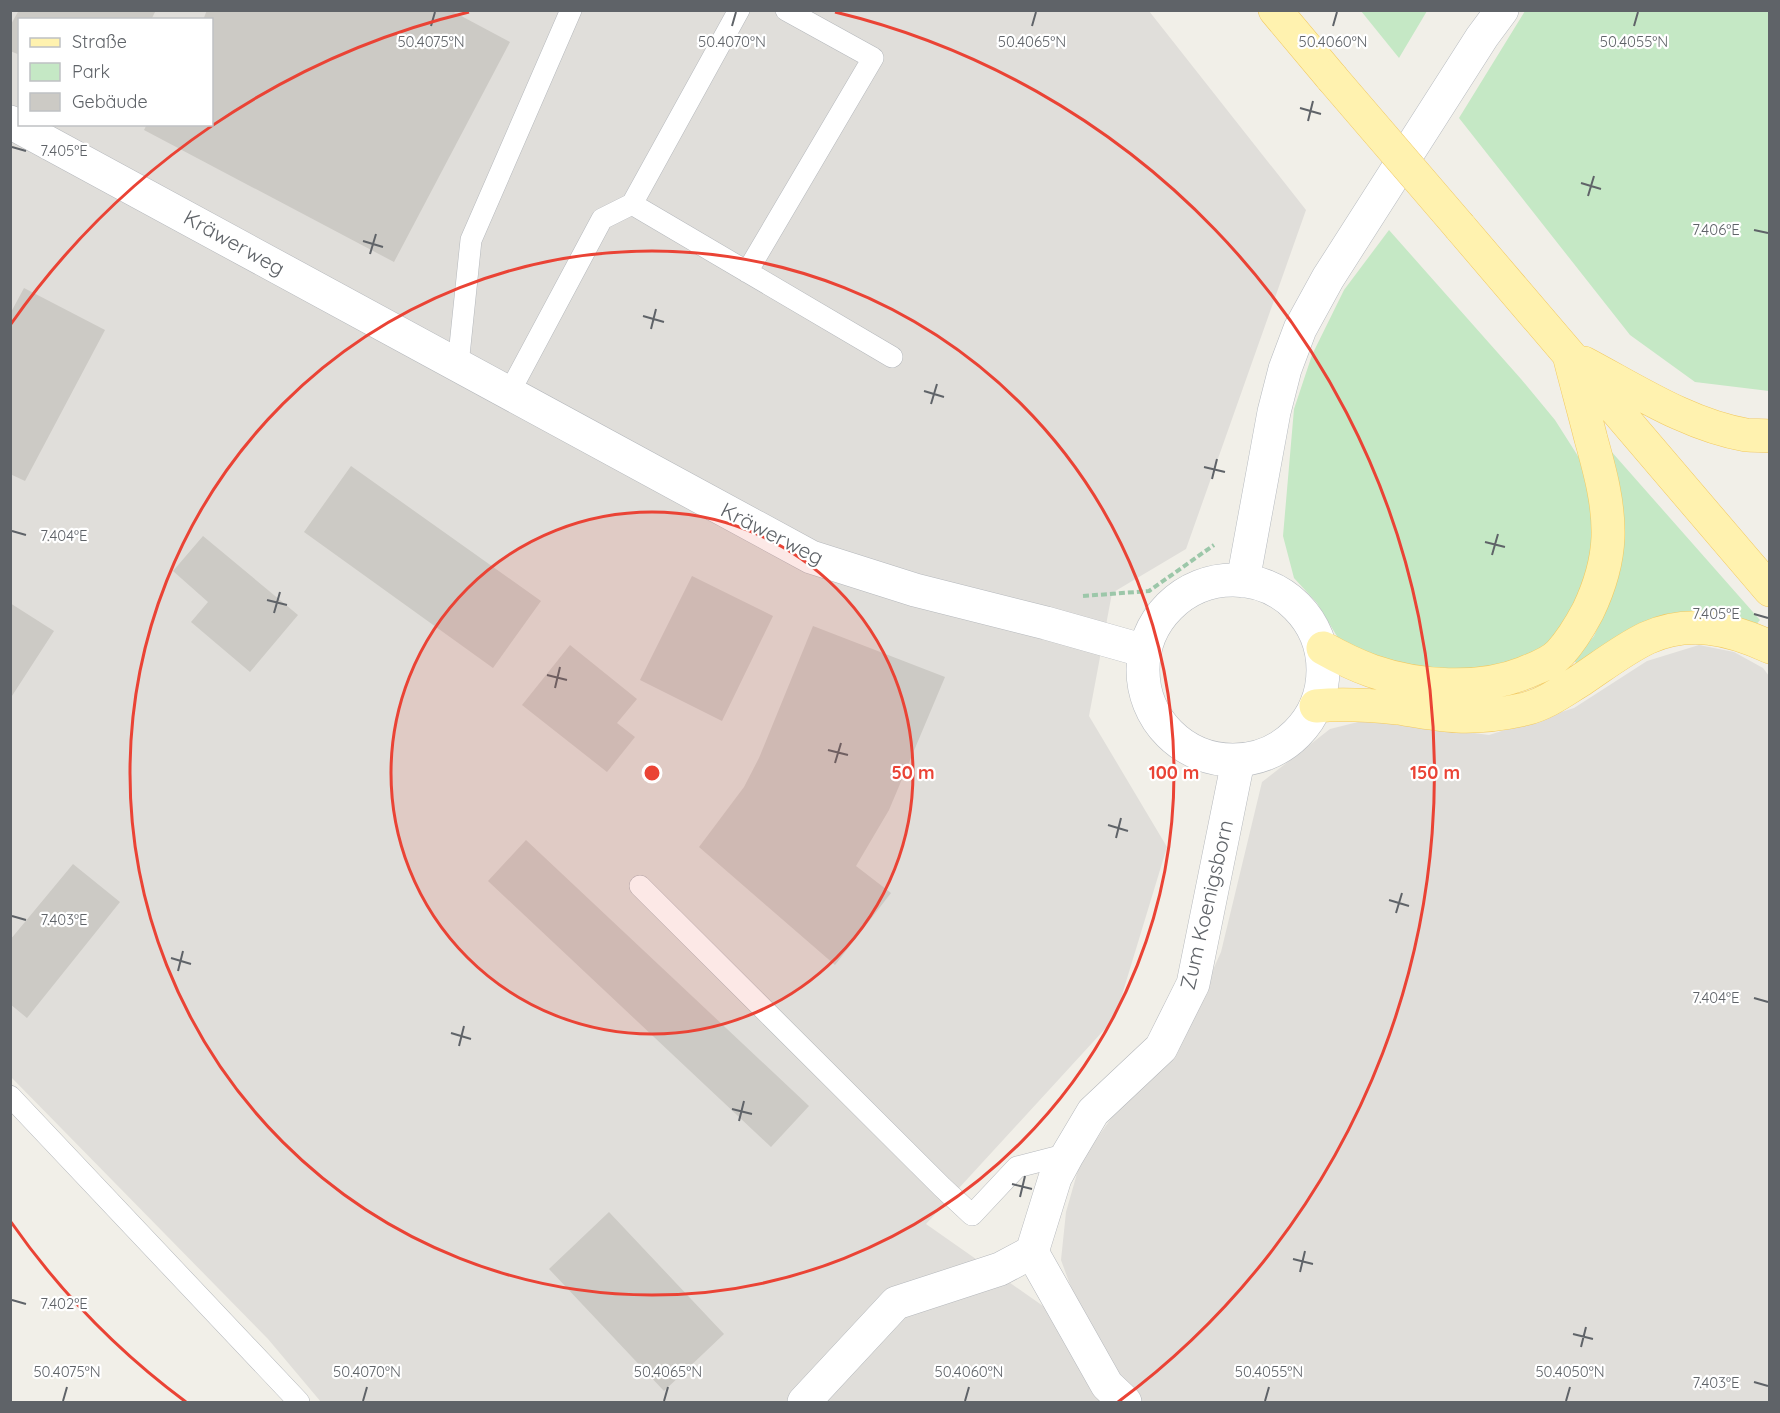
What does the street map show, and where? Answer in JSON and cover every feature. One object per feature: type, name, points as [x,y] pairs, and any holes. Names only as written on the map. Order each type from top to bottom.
[{"type":"main road","points":[[1275,10],[1770,590]]},
{"type":"main road","points":[[1569,355],[1672,409],[1709,425],[1747,435],[1770,436]]},
{"type":"main road","points":[[1323,648],[1348,661],[1396,678],[1464,685],[1489,683],[1516,676],[1540,666],[1559,654],[1580,627],[1594,599],[1604,570],[1608,537],[1606,503],[1600,472],[1569,355]]},
{"type":"main road","points":[[1316,706],[1361,705],[1455,716],[1505,713],[1527,709],[1549,700],[1645,639],[1664,631],[1686,627],[1708,627],[1770,647]]},
{"type":"street","points":[[1244,581],[1274,412],[1285,369],[1300,329],[1328,278],[1482,37],[1502,10]]},
{"type":"street","name":"Kräwerweg","points":[[10,122],[811,557],[915,591],[1046,623],[1145,651]]},
{"type":"street","points":[[1253,582],[1278,592],[1300,610],[1323,648],[1326,668],[1323,686],[1316,706],[1306,723],[1293,738],[1276,750],[1258,757],[1238,761],[1214,759],[1192,751],[1173,738],[1157,720],[1147,698],[1143,675],[1145,651],[1151,633],[1173,602],[1189,591],[1206,584],[1253,582]]},
{"type":"street","name":"Zum Koenigsborn","points":[[1032,1252],[1055,1178],[1093,1112],[1161,1048],[1193,984],[1238,761]]},
{"type":"street","points":[[804,1402],[896,1303],[1000,1269],[1032,1252],[1107,1385],[1125,1402]]},
{"type":"lane","points":[[458,365],[471,240],[571,10]]},
{"type":"lane","points":[[509,393],[602,219],[632,204],[739,10]]},
{"type":"lane","points":[[747,272],[873,58],[786,10]]},
{"type":"lane","points":[[632,204],[892,357]]},
{"type":"lane","points":[[640,886],[972,1215],[1017,1167],[1068,1154]]},
{"type":"lane","points":[[10,1096],[299,1402]]},
{"type":"path","points":[[1076,596],[1149,591],[1216,544]]},
{"type":"shaded area","points":[[10,11],[1149,11],[1306,210],[1186,549],[1112,593],[1089,716],[1167,847],[1115,1018],[926,1224],[1090,1339],[1061,1260],[1066,1212],[1080,1163],[1114,1114],[1175,1054],[1221,952],[1262,782],[1330,729],[1370,719],[1489,735],[1574,708],[1647,661],[1699,645],[1734,652],[1763,668],[1769,676],[1769,1402],[321,1402],[268,1339],[11,1077]]},
{"type":"green space","points":[[1361,11],[1427,11],[1399,58]]},
{"type":"green space","points":[[1525,11],[1769,11],[1769,391],[1695,382],[1630,335],[1459,118]]},
{"type":"green space","points":[[1389,230],[1555,420],[1583,464],[1593,505],[1590,579],[1552,644],[1519,668],[1412,675],[1338,638],[1317,603],[1294,578],[1283,536],[1294,409],[1312,355],[1344,290]]},
{"type":"green space","points":[[1610,450],[1760,620],[1754,627],[1580,669],[1574,660],[1594,636],[1608,604]]},
{"type":"building","points":[[19,10],[156,10],[152,18],[18,18],[18,54],[10,51],[10,26]]},
{"type":"building","points":[[207,10],[450,10],[510,42],[394,262],[144,130],[146,126],[213,126],[213,18],[204,18]]},
{"type":"building","points":[[24,288],[105,330],[25,481],[10,474],[10,314]]},
{"type":"building","points":[[351,466],[541,601],[493,668],[304,532]]},
{"type":"building","points":[[203,536],[298,615],[250,672],[191,622],[208,602],[173,571]]},
{"type":"building","points":[[692,576],[773,616],[722,721],[640,680]]},
{"type":"building","points":[[10,603],[54,631],[10,699]]},
{"type":"building","points":[[813,626],[945,677],[889,810],[856,866],[891,893],[835,965],[699,847],[744,787],[759,758]]},
{"type":"building","points":[[570,645],[637,699],[617,723],[635,737],[607,772],[522,705]]},
{"type":"building","points":[[526,840],[809,1106],[771,1147],[488,881]]},
{"type":"building","points":[[73,864],[120,902],[27,1018],[10,1004],[10,940]]},
{"type":"building","points":[[609,1212],[724,1334],[664,1391],[549,1269]]}]
